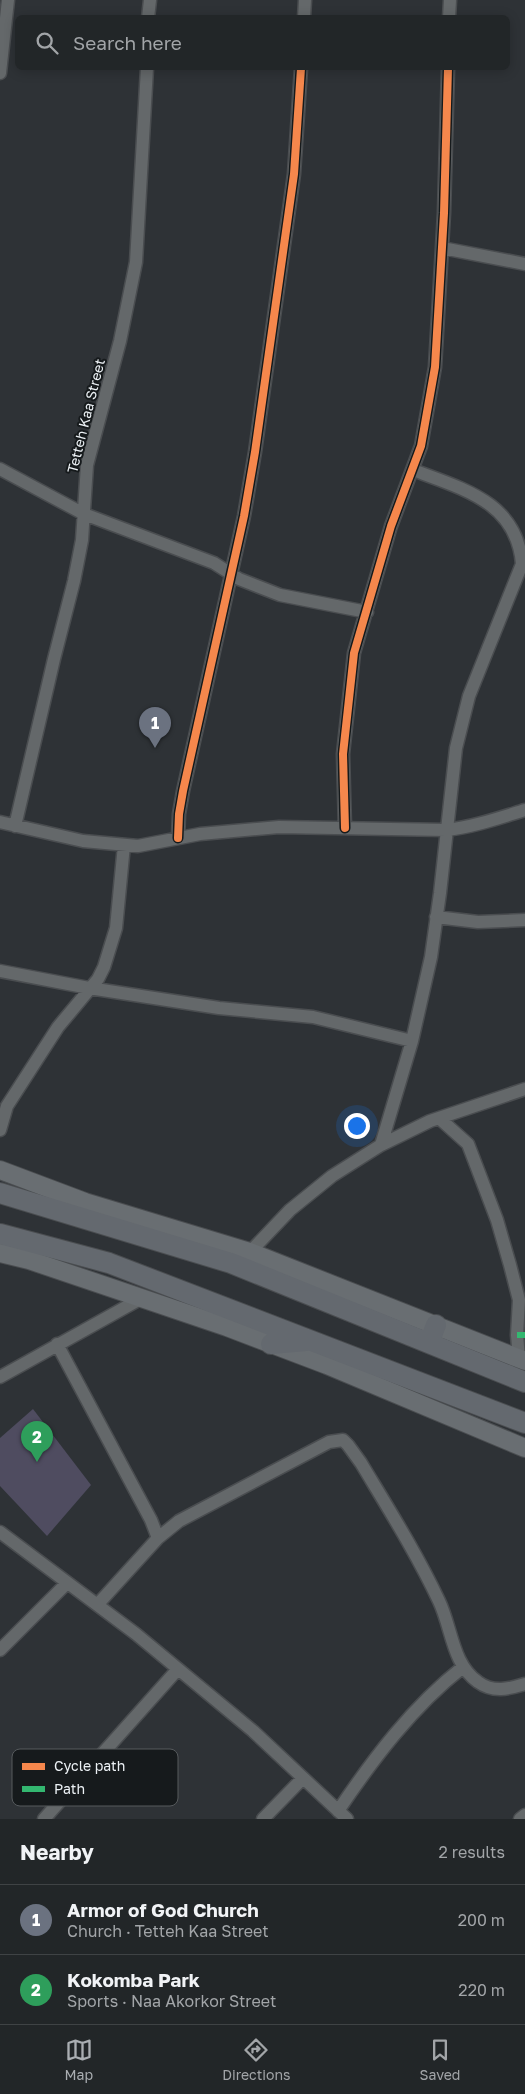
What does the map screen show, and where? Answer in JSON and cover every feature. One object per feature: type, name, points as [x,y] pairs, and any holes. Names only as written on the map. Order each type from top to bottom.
[{"type":"main road","points":[[0,1193],[231,1263],[432,1334],[525,1382]]},
{"type":"main road","points":[[0,1234],[109,1263],[525,1423]]},
{"type":"main road","points":[[271,1344],[312,1341]]},
{"type":"street","points":[[0,73],[8,0]]},
{"type":"street","points":[[148,15],[150,0]]},
{"type":"street","points":[[304,15],[305,0]]},
{"type":"street","points":[[449,15],[450,0]]},
{"type":"street","name":"Tetteh Kaa Street","points":[[15,826],[74,581],[82,540],[87,466],[120,342],[136,262],[148,70]]},
{"type":"street","points":[[178,838],[179,814],[183,791],[244,516],[255,452],[294,174],[301,70]]},
{"type":"street","points":[[345,828],[343,754],[354,653],[391,526],[421,446],[435,368],[442,248],[448,70]]},
{"type":"street","points":[[442,248],[525,264]]},
{"type":"street","points":[[0,469],[84,514],[214,564],[239,579],[280,595],[367,612]]},
{"type":"street","points":[[381,1145],[412,1041],[430,957],[456,748],[469,696],[522,564],[520,547],[510,526],[498,510],[476,494],[413,470]]},
{"type":"street","points":[[0,822],[84,841],[138,846],[200,834],[279,827],[446,830],[494,820],[525,810]]},
{"type":"street","points":[[0,1130],[7,1106],[58,1027],[104,967],[116,928],[124,845]]},
{"type":"street","points":[[436,917],[478,922],[525,920]]},
{"type":"street","points":[[0,971],[89,988],[219,1008],[313,1017],[412,1041]]},
{"type":"street","points":[[250,1252],[290,1210],[332,1176],[381,1145],[439,1118],[525,1089]]},
{"type":"street","points":[[0,1170],[85,1202],[250,1252],[432,1334],[522,1359],[518,1335],[518,1300],[510,1265],[496,1220],[468,1144],[439,1118]]},
{"type":"street","points":[[0,1253],[29,1260],[271,1344],[327,1365],[525,1448]]},
{"type":"street","points":[[2,1372],[142,1298]]},
{"type":"street","points":[[57,1344],[151,1520],[158,1538]]},
{"type":"street","points":[[98,1604],[158,1538],[179,1521],[329,1442],[343,1440],[365,1470],[440,1603],[463,1667],[477,1682],[484,1686],[507,1690],[525,1684]]},
{"type":"street","points":[[0,1532],[98,1604],[178,1669],[253,1732],[343,1815],[359,1779],[410,1717],[463,1667]]},
{"type":"street","points":[[0,1650],[67,1583]]},
{"type":"street","points":[[107,1749],[178,1669]]},
{"type":"street","points":[[263,1819],[303,1778]]},
{"type":"street","points":[[44,1819],[56,1806]]},
{"type":"street","points":[[520,1819],[525,1815]]},
{"type":"shaded area","points":[[33,1409],[91,1485],[47,1536],[0,1486],[0,1438]]},
{"type":"marked path","points":[[517,1335],[525,1335]]},
{"type":"cycle path","points":[[178,838],[179,814],[183,791],[244,516],[255,452],[294,174],[301,70]]},
{"type":"cycle path","points":[[345,828],[343,754],[354,653],[391,526],[421,446],[435,367],[444,213],[448,70]]},
{"type":"place","name":"Armor of God Church","points":[[155,748]]},
{"type":"place","name":"Kokomba Park","points":[[37,1462]]}]
